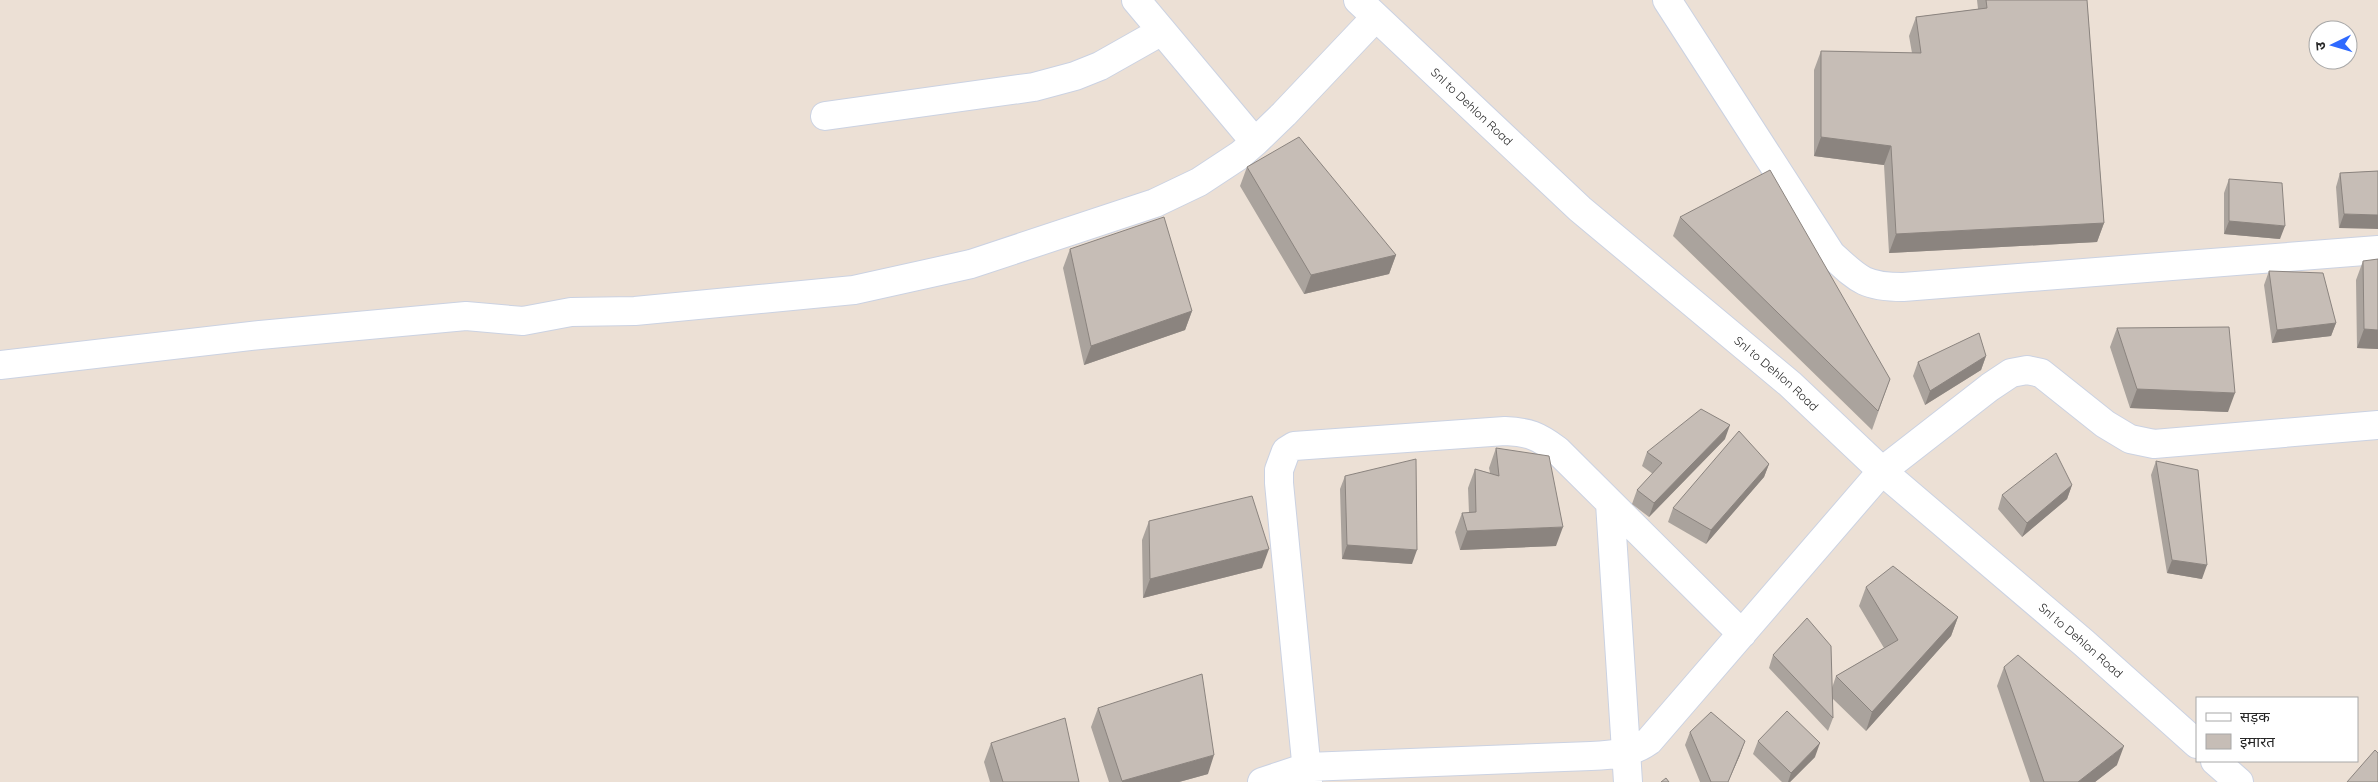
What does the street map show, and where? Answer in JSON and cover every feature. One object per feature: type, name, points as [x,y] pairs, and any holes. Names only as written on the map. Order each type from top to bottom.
[{"type":"street","points":[[1136,0],[1255,142]]},
{"type":"street","points":[[1667,0],[1831,254],[1858,280],[1880,287],[1903,287],[2378,250]]},
{"type":"street","points":[[0,365],[260,335],[466,316],[523,321],[571,312],[635,311],[854,290],[971,264],[1155,203],[1199,182],[1240,155],[1284,114],[1367,9]]},
{"type":"street","name":"Snl to Dehlon Road","points":[[1367,9],[1580,209],[1790,384],[1882,471],[2084,643],[2196,743]]},
{"type":"street","points":[[825,116],[1034,87],[1075,76],[1100,66],[1162,31]]},
{"type":"street","points":[[1262,782],[1308,775],[1626,753],[1649,741],[1882,471],[1990,387],[2011,373],[2027,370],[2041,373],[2105,424],[2130,439],[2154,444],[2378,424]]},
{"type":"street","points":[[1308,775],[1279,483],[1279,470],[1286,451],[1294,446],[1316,443],[1525,432],[1539,437],[1557,450],[1742,634]]},
{"type":"street","points":[[1610,503],[1628,782]]},
{"type":"street","points":[[2216,762],[2239,782]]},
{"type":"building","points":[[1986,0],[2087,0],[2104,223],[1896,234],[1891,146],[1821,137],[1821,51],[1921,53],[1916,17],[1987,8]]},
{"type":"building","points":[[1299,137],[1396,255],[1311,275],[1247,167]]},
{"type":"building","points":[[1770,170],[1890,379],[1878,411],[1680,217]]},
{"type":"building","points":[[2378,171],[2378,215],[2344,214],[2340,173]]},
{"type":"building","points":[[2229,179],[2282,183],[2285,226],[2229,221]]},
{"type":"building","points":[[1164,217],[1192,311],[1091,346],[1070,249]]},
{"type":"building","points":[[2378,259],[2378,330],[2364,329],[2363,261]]},
{"type":"building","points":[[2269,271],[2323,273],[2336,323],[2277,330]]},
{"type":"building","points":[[2229,327],[2235,393],[2137,389],[2117,328]]},
{"type":"building","points":[[1979,333],[1986,356],[1930,391],[1918,362]]},
{"type":"building","points":[[1701,409],[1730,425],[1654,503],[1637,490],[1662,463],[1647,452]]},
{"type":"building","points":[[1739,431],[1769,464],[1711,530],[1673,508]]},
{"type":"building","points":[[1496,448],[1549,456],[1563,527],[1467,531],[1462,513],[1476,512],[1475,469],[1499,476]]},
{"type":"building","points":[[2056,453],[2072,485],[2027,523],[2002,495]]},
{"type":"building","points":[[1416,459],[1417,550],[1347,545],[1345,476]]},
{"type":"building","points":[[2156,461],[2198,470],[2207,565],[2172,560]]},
{"type":"building","points":[[1252,496],[1269,549],[1150,579],[1149,521]]},
{"type":"building","points":[[1893,566],[1958,617],[1872,712],[1836,676],[1898,640],[1866,587]]},
{"type":"building","points":[[1807,618],[1831,646],[1833,718],[1773,655]]},
{"type":"building","points":[[2018,655],[2124,746],[2078,782],[2044,782],[2004,667]]},
{"type":"building","points":[[1202,674],[1214,755],[1122,781],[1098,708]]},
{"type":"building","points":[[1787,711],[1820,743],[1791,773],[1758,741]]},
{"type":"building","points":[[1711,712],[1745,741],[1728,782],[1711,782],[1690,732]]},
{"type":"building","points":[[1065,718],[1079,782],[1003,782],[991,743]]},
{"type":"building","points":[[2375,750],[2378,753],[2378,782],[2347,782]]},
{"type":"building","points":[[1666,778],[1669,782],[1661,782]]}]
